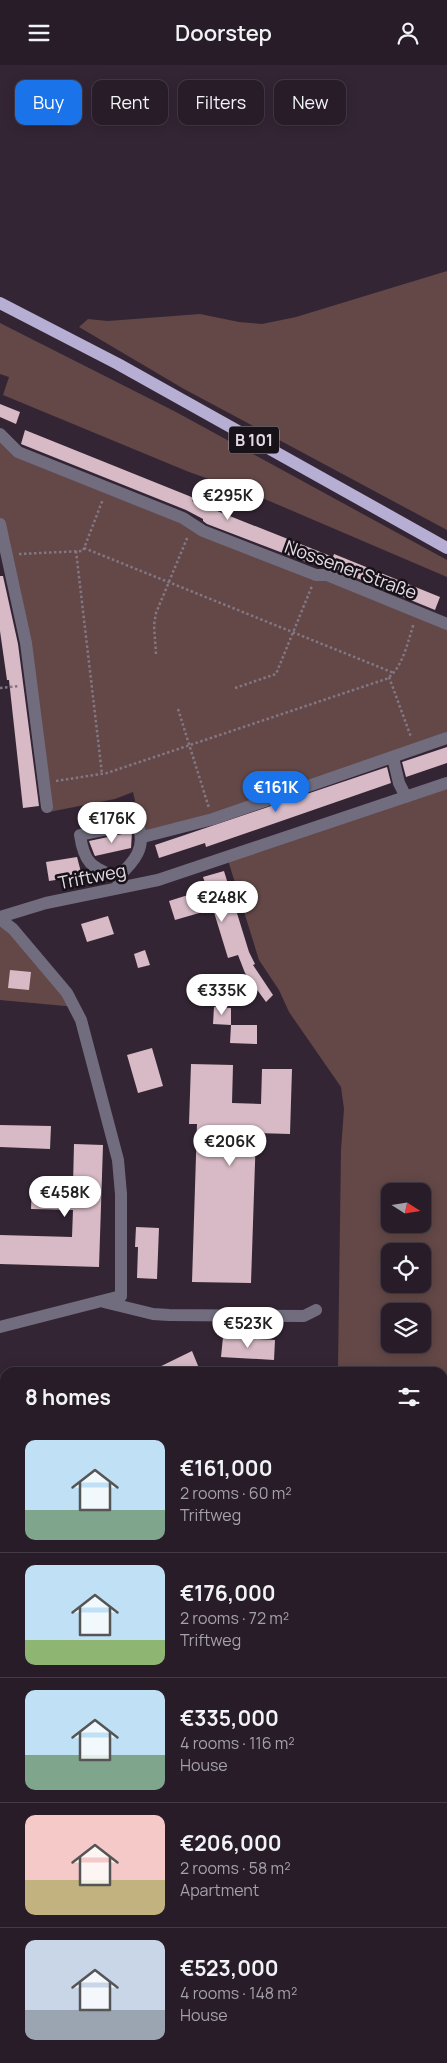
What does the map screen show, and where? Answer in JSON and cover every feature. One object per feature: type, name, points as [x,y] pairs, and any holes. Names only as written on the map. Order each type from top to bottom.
[{"type":"main road","name":"B 101","points":[[0,303],[126,369],[447,548]]},
{"type":"street","name":"Nossener Straße","points":[[0,434],[18,452],[183,518],[193,525],[316,575],[327,575],[447,624]]},
{"type":"street","points":[[0,524],[5,555],[26,643],[33,685],[47,807]]},
{"type":"street","points":[[142,837],[213,819],[393,759],[447,738]]},
{"type":"street","points":[[393,759],[399,783],[406,797]]},
{"type":"street","name":"Triftweg","points":[[0,918],[46,903],[118,884],[158,880],[447,783]]},
{"type":"street","points":[[137,823],[142,837],[140,851],[118,884],[88,862],[82,853],[80,835],[137,823]]},
{"type":"street","points":[[0,918],[13,929],[76,1007],[113,1137],[118,1160],[121,1194],[121,1296],[0,1327]]},
{"type":"street","points":[[101,1302],[153,1314],[169,1315],[304,1316],[316,1310]]},
{"type":"path","points":[[5,555],[83,551],[107,489]]},
{"type":"path","points":[[156,654],[154,625],[156,613],[193,525]]},
{"type":"path","points":[[84,548],[394,673]]},
{"type":"path","points":[[76,551],[102,774]]},
{"type":"path","points":[[235,688],[276,674],[316,575]]},
{"type":"path","points":[[44,783],[102,774],[390,677],[394,673],[418,613]]},
{"type":"path","points":[[390,677],[415,749]]},
{"type":"path","points":[[0,688],[33,685]]},
{"type":"path","points":[[178,709],[213,819]]},
{"type":"shaded area","points":[[447,271],[447,530],[184,389],[79,327],[88,319],[108,321],[200,314],[239,322],[262,324],[296,317]]},
{"type":"shaded area","points":[[0,323],[176,412],[447,560],[447,577],[260,497],[189,472],[3,395],[9,377],[0,374]]},
{"type":"shaded area","points":[[0,434],[18,452],[447,624],[447,738],[143,837],[133,792],[115,799],[49,812],[33,685],[0,524]]},
{"type":"shaded area","points":[[447,783],[447,1367],[338,1367],[341,1150],[344,1109],[341,1087],[289,1012],[279,990],[259,960],[227,857]]},
{"type":"shaded area","points":[[0,919],[76,1007],[0,1000]]},
{"type":"building","points":[[0,404],[20,412],[16,424],[0,417]]},
{"type":"building","points":[[25,430],[194,498],[192,501],[333,557],[334,554],[440,597],[435,610],[330,567],[309,563],[207,524],[203,519],[186,510],[21,444]]},
{"type":"building","points":[[0,576],[3,576],[18,644],[39,806],[23,808],[9,680],[7,680],[0,631]]},
{"type":"building","points":[[447,747],[447,763],[406,777],[402,762]]},
{"type":"building","points":[[387,767],[391,783],[206,847],[205,843],[159,858],[155,845]]},
{"type":"building","points":[[132,832],[131,848],[95,856],[89,841]]},
{"type":"building","points":[[77,857],[82,876],[49,881],[46,862]]},
{"type":"building","points":[[224,871],[249,952],[255,964],[253,965],[273,995],[266,1002],[245,973],[238,955],[228,958],[213,909],[175,920],[169,901],[207,889],[203,877]]},
{"type":"building","points":[[108,916],[114,934],[87,942],[81,924]]},
{"type":"building","points":[[145,950],[150,965],[138,968],[134,954]]},
{"type":"building","points":[[10,970],[31,972],[29,990],[8,988]]},
{"type":"building","points":[[214,1007],[231,1008],[231,1025],[213,1024]]},
{"type":"building","points":[[231,1025],[257,1025],[257,1044],[230,1043]]},
{"type":"building","points":[[152,1048],[163,1086],[138,1093],[127,1055]]},
{"type":"building","points":[[191,1064],[233,1065],[232,1103],[261,1104],[262,1069],[292,1069],[290,1134],[256,1133],[251,1283],[192,1282],[197,1124],[189,1124]]},
{"type":"building","points":[[0,1125],[51,1126],[50,1149],[0,1147]]},
{"type":"building","points":[[74,1144],[103,1145],[99,1267],[0,1264],[0,1235],[72,1237],[73,1210],[31,1209],[32,1184],[73,1185]]},
{"type":"building","points":[[136,1227],[159,1228],[157,1279],[137,1278],[138,1247],[135,1247]]},
{"type":"building","points":[[223,1337],[275,1340],[274,1360],[221,1357]]},
{"type":"building","points":[[192,1351],[199,1367],[159,1367]]}]
